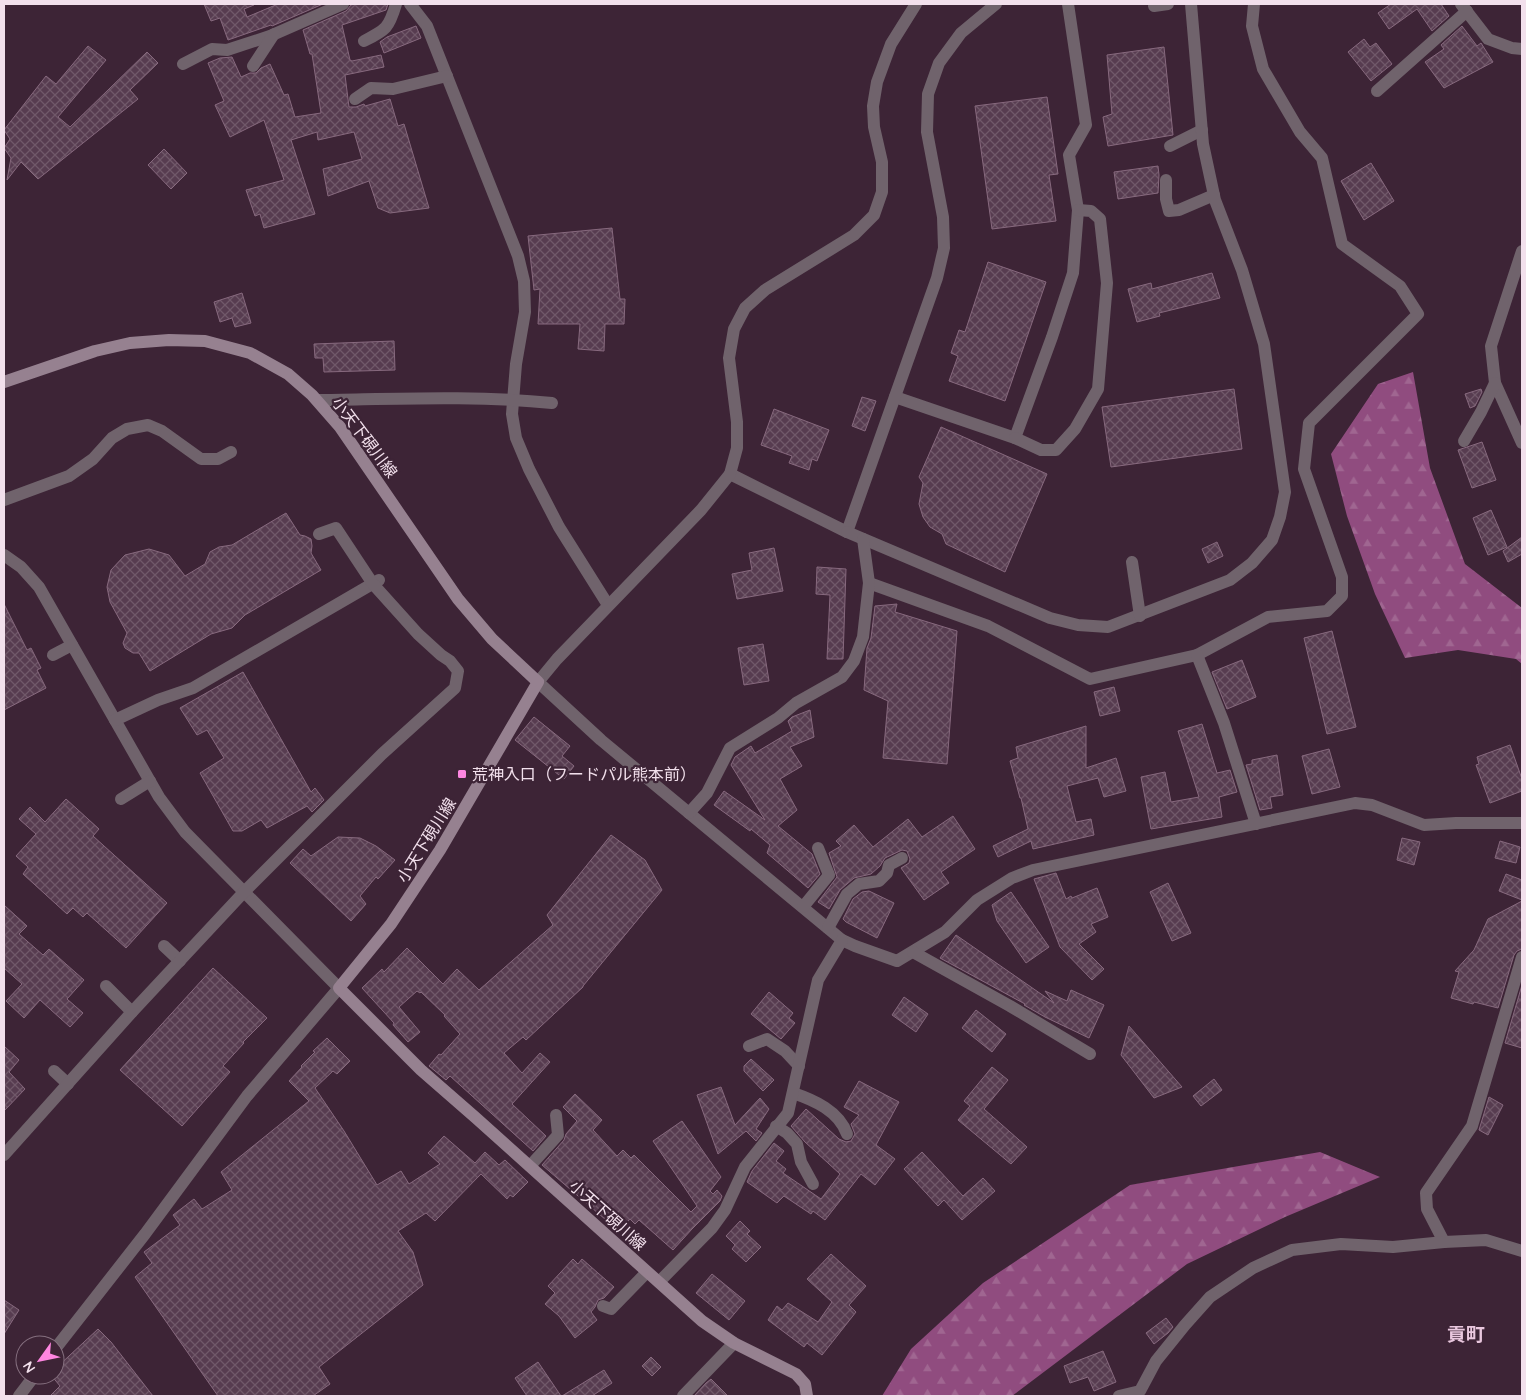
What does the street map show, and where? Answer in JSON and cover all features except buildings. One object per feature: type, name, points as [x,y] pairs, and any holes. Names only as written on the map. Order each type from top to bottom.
[{"type":"main road","name":"小天下硯川線","points":[[4,382],[95,351],[130,343],[169,340],[205,341],[250,353],[288,374],[317,400],[340,427],[398,508],[458,599],[492,640],[538,682],[440,850],[391,924],[339,988],[421,1070],[702,1321],[734,1343],[796,1374],[805,1384],[807,1396]]},
{"type":"street","points":[[183,64],[212,49],[227,50],[274,34],[343,4]]},
{"type":"street","points":[[364,41],[384,30],[393,15],[396,4]]},
{"type":"street","points":[[410,4],[426,26],[518,256],[524,281],[525,312],[516,364],[512,414],[516,438],[558,527],[608,605]]},
{"type":"street","points":[[916,4],[891,44],[877,82],[873,106],[874,127],[882,162],[882,192],[874,215],[854,236],[765,290],[745,308],[734,329],[729,358],[737,422],[738,448],[730,474],[701,510],[557,658],[538,682],[601,740],[842,940],[897,961],[945,932],[977,900],[1012,878],[1033,870],[1355,803],[1372,805],[1424,825],[1522,823]]},
{"type":"street","points":[[847,532],[937,278],[944,248],[943,217],[926,132],[928,94],[939,63],[961,33],[996,4]]},
{"type":"street","points":[[1015,438],[1073,273],[1078,210],[1069,155],[1086,125],[1068,4]]},
{"type":"street","points":[[1154,6],[1168,4]]},
{"type":"street","points":[[730,474],[863,539],[1050,618],[1078,625],[1108,626],[1140,616],[1230,580],[1252,563],[1272,540],[1280,517],[1284,492],[1264,344],[1242,270],[1214,195],[1203,144],[1191,4]]},
{"type":"street","points":[[869,583],[988,626],[1090,679],[1197,655],[1268,617],[1327,611],[1342,596],[1342,577],[1304,468],[1310,423],[1418,314],[1400,286],[1342,244],[1322,158],[1300,132],[1263,70],[1252,26],[1254,4]]},
{"type":"street","points":[[1377,91],[1464,7],[1488,38],[1512,48],[1522,49]]},
{"type":"street","points":[[252,66],[274,34]]},
{"type":"street","points":[[355,99],[371,88],[393,88],[447,76]]},
{"type":"street","points":[[1170,146],[1202,130]]},
{"type":"street","points":[[1166,180],[1166,199],[1169,211],[1180,210],[1214,195]]},
{"type":"street","points":[[895,397],[1015,438],[1041,450],[1056,450],[1075,429],[1098,389],[1107,283],[1100,219],[1091,211],[1078,210]]},
{"type":"street","points":[[1522,252],[1491,346],[1495,383],[1522,443]]},
{"type":"street","points":[[1464,440],[1481,412],[1495,383]]},
{"type":"street","points":[[317,400],[514,399],[552,403]]},
{"type":"street","points":[[4,500],[69,476],[93,459],[112,438],[127,429],[148,425],[162,431],[201,458],[218,459],[231,452]]},
{"type":"street","points":[[4,1155],[132,1012],[244,892],[382,754],[455,688],[458,671],[450,660],[441,655],[418,634],[336,528],[319,534]]},
{"type":"street","points":[[689,813],[707,794],[730,748],[778,718],[796,703],[842,677],[854,661],[863,637],[869,583],[863,539]]},
{"type":"street","points":[[4,556],[21,567],[39,588],[159,797],[185,832],[339,988],[247,1096],[145,1234],[65,1336]]},
{"type":"street","points":[[1132,562],[1140,616]]},
{"type":"street","points":[[115,720],[158,700],[192,688],[376,582]]},
{"type":"street","points":[[53,655],[72,645]]},
{"type":"street","points":[[1197,655],[1224,723],[1256,824]]},
{"type":"street","points":[[122,799],[150,781]]},
{"type":"street","points":[[803,907],[829,875],[818,848]]},
{"type":"street","points":[[828,928],[847,894],[860,884],[879,881],[887,873],[889,864],[902,858]]},
{"type":"street","points":[[659,1282],[712,1228],[725,1210],[745,1167],[788,1113],[818,980],[842,940]]},
{"type":"street","points":[[164,946],[180,961]]},
{"type":"street","points":[[913,952],[1010,1006],[1090,1054]]},
{"type":"street","points":[[1444,1242],[1427,1209],[1426,1193],[1472,1126],[1522,957]]},
{"type":"street","points":[[106,986],[132,1012]]},
{"type":"street","points":[[749,1046],[767,1039],[785,1051],[800,1066]]},
{"type":"street","points":[[54,1071],[68,1084]]},
{"type":"street","points":[[792,1092],[812,1099],[828,1109],[844,1125],[847,1134]]},
{"type":"street","points":[[530,1166],[558,1135],[556,1115]]},
{"type":"street","points":[[776,1126],[787,1133],[797,1144],[801,1162],[813,1184]]},
{"type":"street","points":[[1119,1396],[1140,1392],[1156,1361],[1210,1297],[1252,1268],[1292,1250],[1341,1244],[1393,1247],[1486,1240],[1522,1250]]},
{"type":"street","points":[[603,1306],[611,1309],[647,1272]]},
{"type":"street","points":[[683,1396],[734,1343]]},
{"type":"street","points":[[19,1396],[27,1385]]},
{"type":"green space","points":[[1413,372],[1430,468],[1465,564],[1522,608],[1522,664],[1516,659],[1458,650],[1405,658],[1375,594],[1347,516],[1331,454],[1378,384]]},
{"type":"green space","points":[[1320,1152],[1380,1177],[1285,1217],[1187,1264],[1012,1396],[882,1396],[911,1349],[983,1283],[1130,1185]]},
{"type":"place","name":"荒神入口（フードパル熊本前）","points":[[462,774]]},
{"type":"district","name":"貢町","points":[[1466,1334]]}]
